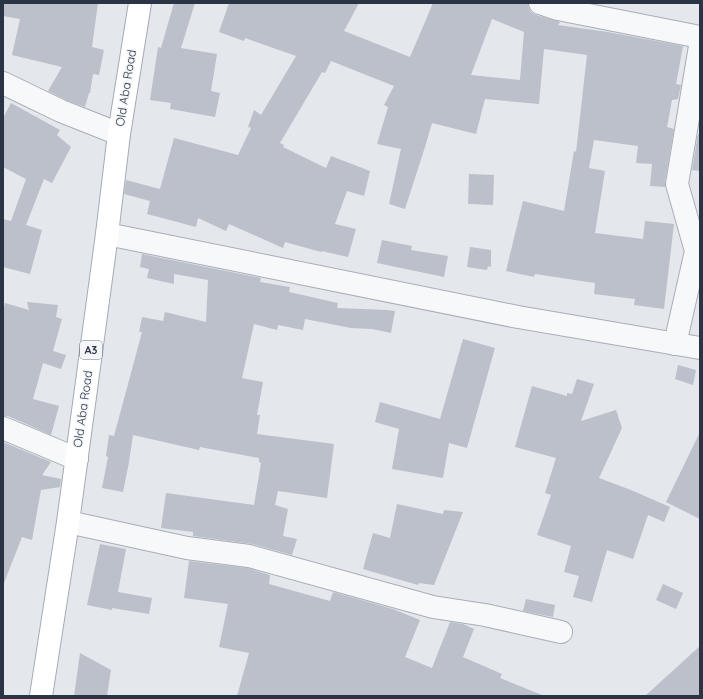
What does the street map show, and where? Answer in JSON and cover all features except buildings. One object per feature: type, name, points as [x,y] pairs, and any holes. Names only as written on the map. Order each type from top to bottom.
[{"type":"main road","name":"Old Aba Road","points":[[41,696],[68,522],[119,134],[140,3]]},
{"type":"street","points":[[540,3],[558,9],[700,37]]},
{"type":"street","points":[[676,344],[696,251],[678,184],[700,46]]},
{"type":"street","points":[[5,89],[119,134]]},
{"type":"street","points":[[107,234],[518,317],[700,348]]},
{"type":"street","points":[[3,428],[76,459]]},
{"type":"street","points":[[68,522],[187,548],[249,556],[433,607],[485,615],[561,632]]}]
